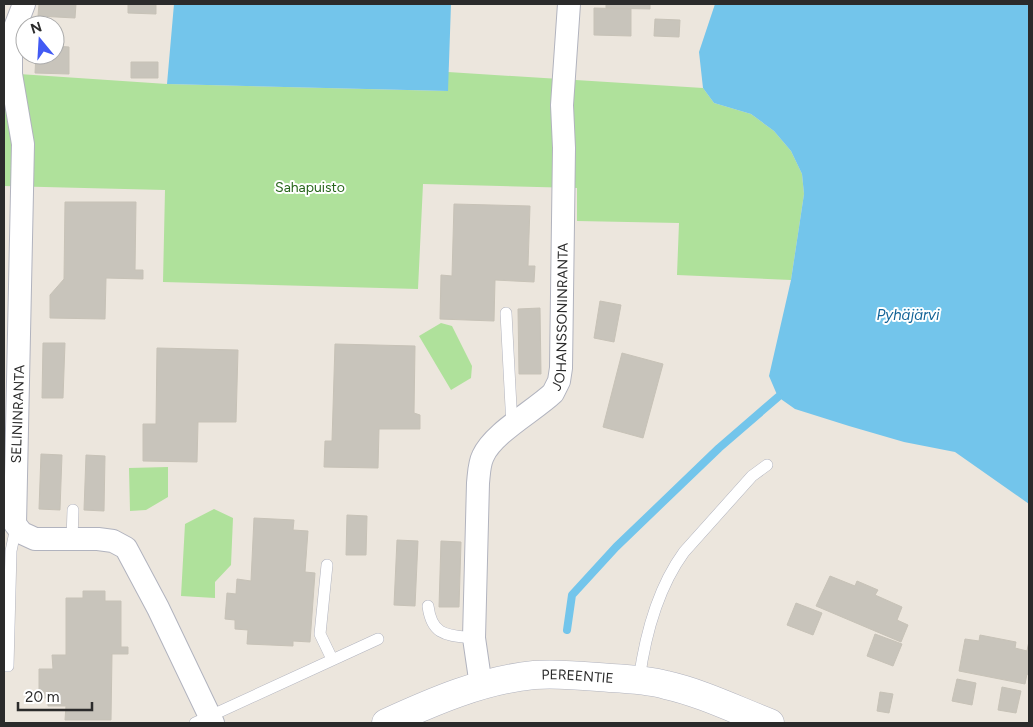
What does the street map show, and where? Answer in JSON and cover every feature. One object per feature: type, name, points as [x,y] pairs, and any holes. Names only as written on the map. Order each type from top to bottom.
[{"type":"street","name":"SELININRANTA","points":[[16,527],[14,520],[19,382],[23,144],[8,51],[24,4]]},
{"type":"street","name":"JOHANSSONINRANTA","points":[[481,686],[474,638],[480,466],[483,456],[491,443],[553,393],[561,368],[564,148],[562,106],[569,4]]},
{"type":"street","points":[[16,527],[25,536],[34,539],[98,539],[113,542],[126,548],[158,608],[206,721]]},
{"type":"street","name":"PEREENTIE","points":[[386,723],[481,686],[534,675],[639,680],[667,685],[770,723]]},
{"type":"lane","points":[[506,313],[512,426]]},
{"type":"lane","points":[[639,680],[646,638],[661,593],[674,565],[752,476],[767,465]]},
{"type":"lane","points":[[72,539],[73,510]]},
{"type":"lane","points":[[4,666],[8,666],[11,551],[16,527]]},
{"type":"lane","points":[[327,565],[320,634],[332,659]]},
{"type":"lane","points":[[428,606],[429,619],[435,628],[449,636],[474,638]]},
{"type":"lane","points":[[206,721],[332,659],[378,639]]},
{"type":"green space","name":"Sahapuisto","points":[[448,72],[703,88],[714,103],[751,114],[774,131],[791,151],[802,174],[804,194],[791,280],[677,275],[679,223],[577,221],[577,188],[423,184],[418,289],[163,282],[165,190],[4,186],[4,73],[167,84],[447,91]]},
{"type":"green space","points":[[441,323],[452,326],[472,366],[471,378],[451,390],[419,336]]},
{"type":"green space","points":[[168,467],[168,497],[146,510],[130,511],[129,468]]},
{"type":"green space","points":[[214,509],[233,518],[231,565],[215,582],[215,598],[181,596],[185,524]]},
{"type":"water","points":[[174,4],[451,4],[448,91],[167,84]]},
{"type":"water","name":"Pyhäjärvi","points":[[715,4],[1029,4],[1029,504],[955,452],[904,442],[849,426],[795,409],[778,397],[769,376],[791,280],[804,194],[802,174],[791,151],[774,131],[751,114],[714,103],[703,88],[699,52]]},
{"type":"building","points":[[39,4],[76,4],[75,18],[65,17],[65,15],[38,15]]},
{"type":"building","points":[[128,4],[156,4],[156,14],[128,13]]},
{"type":"building","points":[[606,4],[650,4],[650,9],[606,8]]},
{"type":"building","points":[[594,8],[631,9],[631,36],[594,35]]},
{"type":"building","points":[[655,19],[680,20],[679,37],[654,36]]},
{"type":"building","points":[[65,47],[69,47],[69,74],[35,73],[35,65],[65,65]]},
{"type":"building","points":[[131,62],[158,62],[158,78],[131,78]]},
{"type":"building","points":[[65,202],[136,202],[135,270],[143,270],[143,279],[106,278],[105,319],[50,318],[50,295],[64,279]]},
{"type":"building","points":[[454,204],[530,206],[528,266],[535,266],[534,282],[495,280],[494,321],[440,319],[441,275],[452,276]]},
{"type":"building","points":[[600,301],[621,305],[614,342],[594,338]]},
{"type":"building","points":[[540,308],[541,374],[519,374],[518,309]]},
{"type":"building","points":[[43,343],[65,343],[63,398],[42,398]]},
{"type":"building","points":[[335,344],[415,346],[414,413],[420,415],[420,429],[379,429],[378,468],[324,467],[325,441],[332,441]]},
{"type":"building","points":[[157,348],[238,350],[236,422],[198,422],[197,462],[143,461],[143,424],[156,424]]},
{"type":"building","points":[[622,353],[663,364],[643,438],[603,427]]},
{"type":"building","points":[[41,454],[62,455],[60,510],[39,509]]},
{"type":"building","points":[[86,455],[105,456],[104,511],[84,510]]},
{"type":"building","points":[[347,515],[367,516],[366,555],[346,555]]},
{"type":"building","points":[[254,518],[294,520],[293,530],[308,531],[305,572],[315,573],[310,642],[293,641],[293,646],[247,644],[248,630],[235,629],[235,620],[225,619],[227,593],[236,594],[237,579],[251,581]]},
{"type":"building","points":[[397,540],[418,541],[415,606],[394,605]]},
{"type":"building","points":[[441,541],[461,542],[459,607],[439,607]]},
{"type":"building","points":[[830,576],[855,586],[857,581],[878,590],[875,595],[902,607],[897,620],[908,625],[901,642],[816,606]]},
{"type":"building","points":[[83,591],[105,591],[105,601],[121,601],[121,647],[128,647],[128,654],[112,654],[111,720],[65,720],[66,706],[48,706],[48,698],[39,698],[39,669],[53,669],[52,655],[66,655],[66,598],[83,598]]},
{"type":"building","points":[[796,603],[822,613],[813,635],[787,625]]},
{"type":"building","points":[[875,634],[902,644],[893,666],[867,656]]},
{"type":"building","points":[[980,635],[1016,642],[1015,648],[1027,651],[1029,641],[1029,675],[1027,674],[1025,684],[959,671],[965,639],[979,641]]},
{"type":"building","points":[[957,679],[976,683],[972,705],[952,701]]},
{"type":"building","points":[[1002,687],[1021,691],[1016,713],[998,710]]},
{"type":"building","points":[[880,692],[893,694],[889,713],[877,711]]},
{"type":"waterway","points":[[567,630],[572,595],[616,547],[719,448],[778,397]]}]
